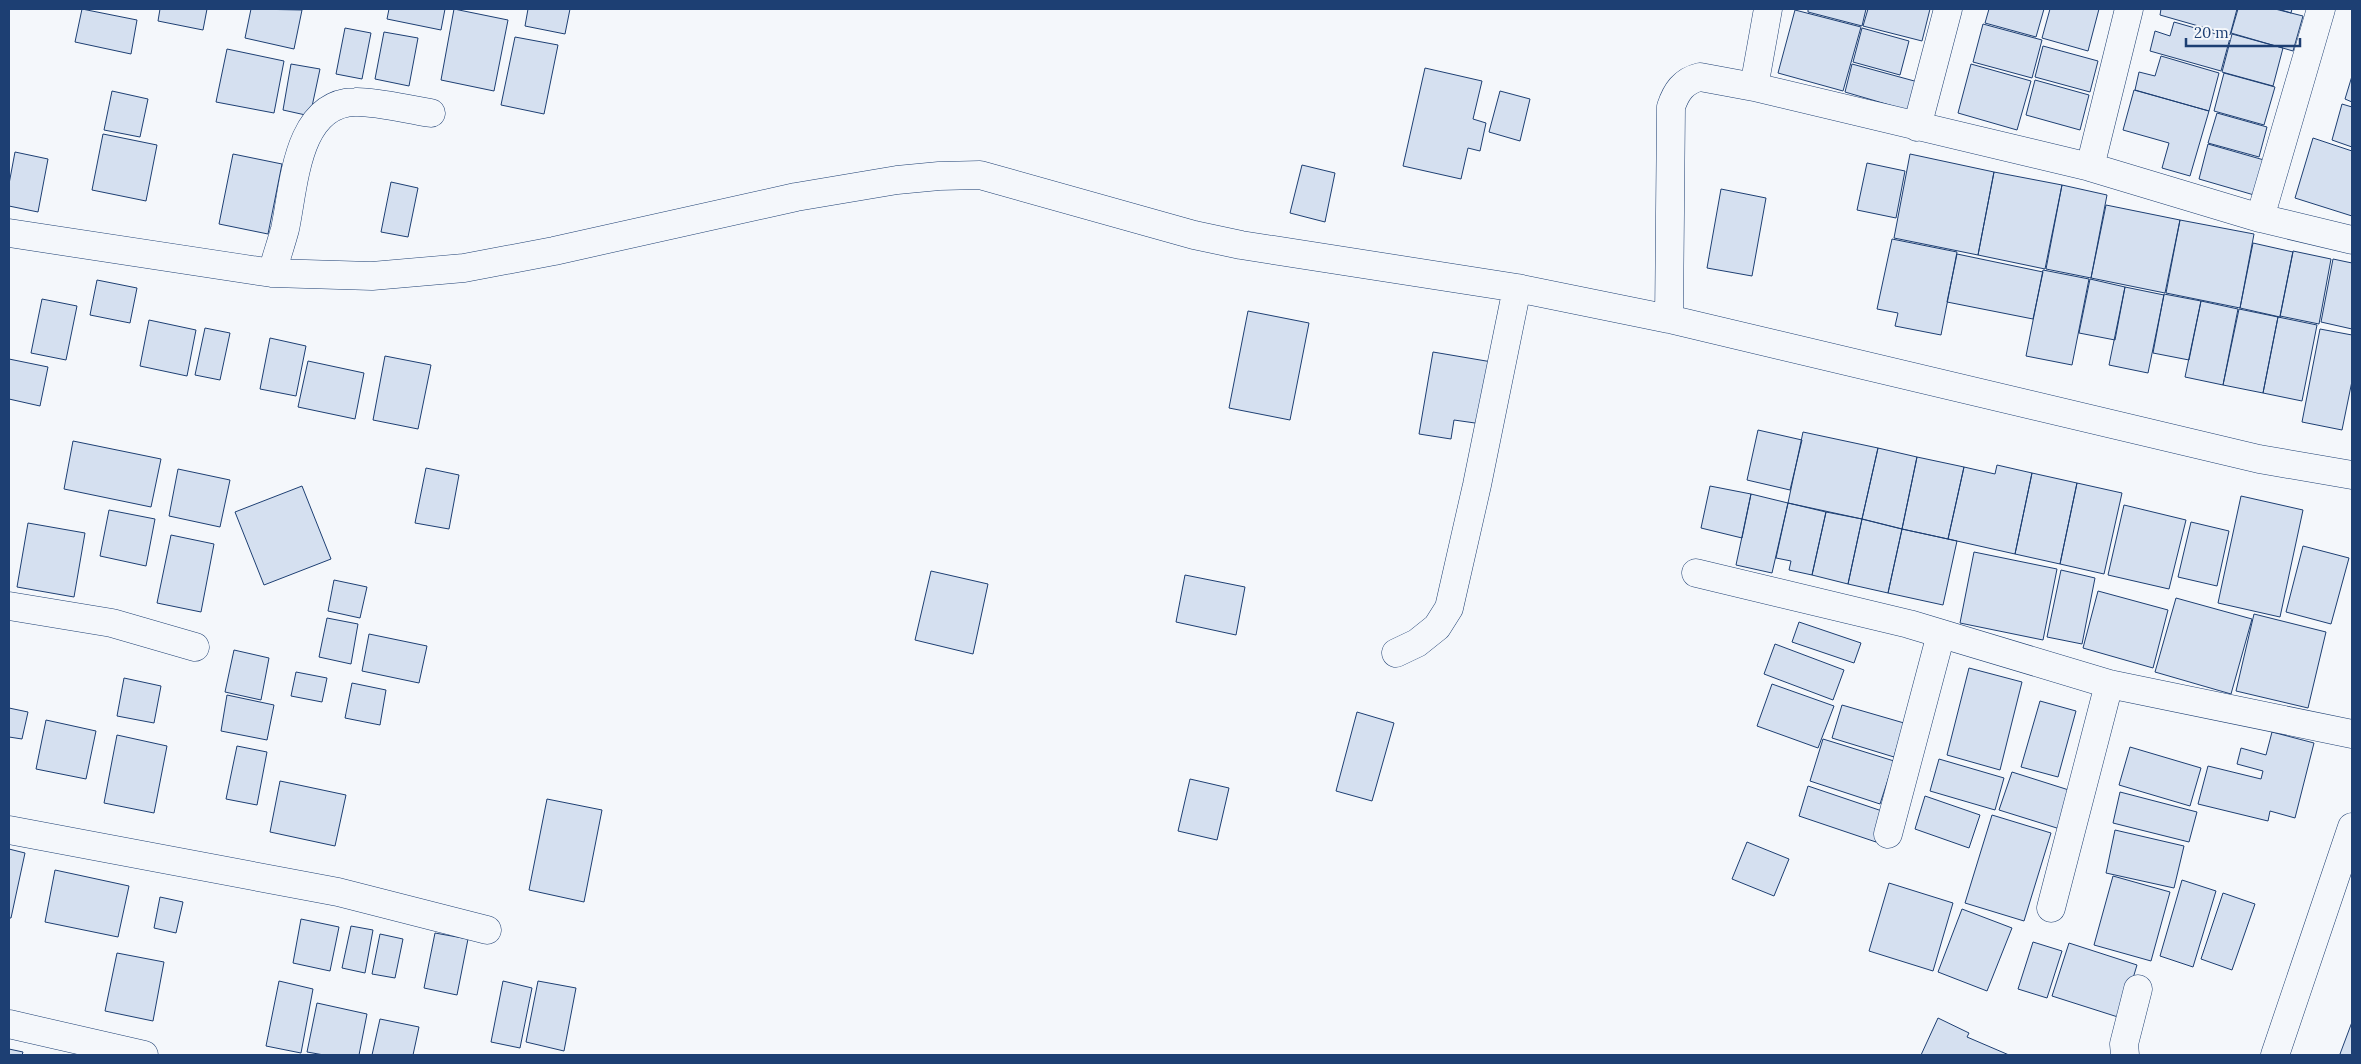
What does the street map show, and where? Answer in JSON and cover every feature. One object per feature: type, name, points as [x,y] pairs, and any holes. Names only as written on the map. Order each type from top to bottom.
[{"type":"street","points":[[1754,87],[1768,9]]},
{"type":"street","points":[[1917,127],[1948,9]]},
{"type":"street","points":[[2090,167],[2128,9]]},
{"type":"street","points":[[2260,218],[2321,9]]},
{"type":"street","points":[[1669,319],[1671,107],[1676,92],[1688,82],[1700,77],[1754,87],[2090,167],[2260,218],[2352,240]]},
{"type":"street","points":[[272,273],[284,229],[294,169],[308,132],[321,116],[338,105],[354,102],[431,113]]},
{"type":"street","points":[[9,233],[272,273],[372,276],[464,268],[554,251],[796,197],[897,180],[980,175],[1194,235],[1241,245],[1517,288],[1669,319],[2250,457],[2352,475]]},
{"type":"street","points":[[1396,653],[1417,643],[1437,627],[1449,608],[1477,485],[1517,288]]},
{"type":"street","points":[[1696,573],[1909,624],[2109,684],[2352,734]]},
{"type":"street","points":[[9,606],[112,623],[196,647]]},
{"type":"street","points":[[1888,834],[1941,634]]},
{"type":"street","points":[[2051,908],[2109,684]]},
{"type":"street","points":[[2274,1055],[2352,827]]},
{"type":"street","points":[[9,830],[338,892],[487,930]]},
{"type":"street","points":[[2125,1055],[2124,1044],[2138,989]]},
{"type":"street","points":[[9,1024],[144,1055]]},
{"type":"building","points":[[82,9],[137,20],[131,54],[75,42]]},
{"type":"building","points":[[160,9],[207,9],[203,30],[158,21]]},
{"type":"building","points":[[251,9],[302,10],[294,49],[245,38]]},
{"type":"building","points":[[389,9],[445,9],[441,30],[387,19]]},
{"type":"building","points":[[454,9],[508,20],[494,91],[441,80]]},
{"type":"building","points":[[528,9],[570,9],[565,34],[525,26]]},
{"type":"building","points":[[1808,9],[1866,9],[1862,26],[1808,12]]},
{"type":"building","points":[[1868,9],[1930,9],[1922,41],[1863,26]]},
{"type":"building","points":[[1989,9],[2044,9],[2036,37],[1985,23]]},
{"type":"building","points":[[2050,9],[2099,9],[2088,51],[2042,38]]},
{"type":"building","points":[[2161,9],[2237,9],[2230,35],[2160,15]]},
{"type":"building","points":[[2238,9],[2275,9],[2303,16],[2293,51],[2231,33]]},
{"type":"building","points":[[2278,9],[2292,9],[2291,13]]},
{"type":"building","points":[[1795,10],[1861,27],[1843,91],[1778,73]]},
{"type":"building","points":[[2174,22],[2230,38],[2221,71],[2150,51],[2155,31],[2170,36]]},
{"type":"building","points":[[1983,24],[2042,40],[2032,78],[1973,62]]},
{"type":"building","points":[[345,28],[371,33],[362,79],[336,74]]},
{"type":"building","points":[[1862,28],[1909,41],[1900,75],[1853,62]]},
{"type":"building","points":[[384,32],[418,38],[409,86],[375,79]]},
{"type":"building","points":[[2232,34],[2283,48],[2273,86],[2222,72]]},
{"type":"building","points":[[515,37],[558,45],[544,114],[501,105]]},
{"type":"building","points":[[2043,46],[2098,61],[2090,92],[2035,77]]},
{"type":"building","points":[[227,49],[284,61],[274,113],[216,102]]},
{"type":"building","points":[[2161,56],[2219,73],[2209,111],[2135,90],[2139,72],[2155,76]]},
{"type":"building","points":[[291,64],[320,69],[310,116],[283,110]]},
{"type":"building","points":[[1852,64],[1918,82],[1910,111],[1845,92]]},
{"type":"building","points":[[1971,64],[2031,81],[2017,130],[1958,113]]},
{"type":"building","points":[[1425,68],[1482,81],[1473,119],[1486,123],[1480,151],[1468,148],[1461,179],[1403,166]]},
{"type":"building","points":[[2224,73],[2275,87],[2264,125],[2214,111]]},
{"type":"building","points":[[2352,76],[2352,102],[2345,99]]},
{"type":"building","points":[[2035,80],[2089,95],[2080,130],[2026,115]]},
{"type":"building","points":[[2134,90],[2209,111],[2190,176],[2162,168],[2169,143],[2123,130]]},
{"type":"building","points":[[112,91],[148,99],[140,137],[104,130]]},
{"type":"building","points":[[1500,91],[1530,99],[1520,141],[1489,132]]},
{"type":"building","points":[[2342,104],[2352,107],[2352,147],[2332,140]]},
{"type":"building","points":[[2217,113],[2267,127],[2259,157],[2208,143]]},
{"type":"building","points":[[103,134],[157,145],[146,201],[92,190]]},
{"type":"building","points":[[2313,138],[2352,151],[2352,216],[2295,198]]},
{"type":"building","points":[[2208,144],[2271,162],[2261,197],[2199,179]]},
{"type":"building","points":[[15,152],[48,159],[38,212],[9,206],[9,184]]},
{"type":"building","points":[[233,154],[282,164],[268,234],[219,224]]},
{"type":"building","points":[[1910,154],[1994,172],[1978,255],[1894,238]]},
{"type":"building","points":[[1867,163],[1905,171],[1896,218],[1857,210]]},
{"type":"building","points":[[1302,165],[1335,173],[1325,222],[1290,213]]},
{"type":"building","points":[[1994,172],[2062,185],[2045,269],[1978,255]]},
{"type":"building","points":[[391,182],[418,188],[408,237],[381,232]]},
{"type":"building","points":[[2062,185],[2107,195],[2091,278],[2046,269]]},
{"type":"building","points":[[1721,189],[1766,198],[1752,276],[1707,268]]},
{"type":"building","points":[[2106,205],[2180,220],[2165,293],[2091,278]]},
{"type":"building","points":[[2180,220],[2254,234],[2240,308],[2166,293]]},
{"type":"building","points":[[1892,239],[1957,252],[1941,335],[1895,326],[1898,313],[1877,309]]},
{"type":"building","points":[[2253,243],[2293,252],[2280,317],[2240,308]]},
{"type":"building","points":[[2293,251],[2331,259],[2319,324],[2280,316]]},
{"type":"building","points":[[1957,254],[2043,272],[2033,319],[1947,302]]},
{"type":"building","points":[[2333,259],[2352,263],[2352,329],[2321,322]]},
{"type":"building","points":[[2043,270],[2089,279],[2072,365],[2026,356]]},
{"type":"building","points":[[2090,279],[2125,287],[2115,340],[2079,333]]},
{"type":"building","points":[[97,280],[137,288],[130,323],[90,315]]},
{"type":"building","points":[[2125,287],[2164,295],[2148,373],[2109,365]]},
{"type":"building","points":[[2164,294],[2201,301],[2189,360],[2153,353]]},
{"type":"building","points":[[42,299],[77,306],[66,360],[31,353]]},
{"type":"building","points":[[2201,301],[2238,309],[2223,385],[2185,377]]},
{"type":"building","points":[[2239,309],[2278,317],[2263,393],[2223,385]]},
{"type":"building","points":[[1248,311],[1309,323],[1290,420],[1229,408]]},
{"type":"building","points":[[2278,317],[2317,325],[2302,401],[2263,393]]},
{"type":"building","points":[[149,320],[196,330],[187,376],[140,366]]},
{"type":"building","points":[[205,328],[230,333],[220,380],[195,375]]},
{"type":"building","points":[[2320,329],[2352,335],[2352,381],[2342,430],[2302,422]]},
{"type":"building","points":[[270,338],[306,346],[296,396],[260,389]]},
{"type":"building","points":[[1433,352],[1492,362],[1482,424],[1454,420],[1451,439],[1419,434]]},
{"type":"building","points":[[385,356],[431,365],[418,429],[373,420]]},
{"type":"building","points":[[9,359],[48,367],[40,406],[9,399]]},
{"type":"building","points":[[308,361],[364,373],[355,419],[298,407]]},
{"type":"building","points":[[1758,430],[1802,440],[1790,490],[1747,480]]},
{"type":"building","points":[[1803,432],[1878,448],[1862,519],[1788,503]]},
{"type":"building","points":[[73,441],[161,459],[151,507],[64,489]]},
{"type":"building","points":[[1878,448],[1917,457],[1902,529],[1862,519]]},
{"type":"building","points":[[1917,457],[1964,467],[1948,539],[1902,529]]},
{"type":"building","points":[[1997,465],[2032,473],[2015,554],[1948,539],[1964,467],[1995,474]]},
{"type":"building","points":[[426,468],[459,475],[449,529],[415,523]]},
{"type":"building","points":[[178,469],[230,480],[220,527],[169,516]]},
{"type":"building","points":[[2032,473],[2077,483],[2060,564],[2015,554]]},
{"type":"building","points":[[2077,483],[2122,493],[2104,574],[2060,564]]},
{"type":"building","points":[[302,486],[331,559],[264,585],[235,512]]},
{"type":"building","points":[[1710,486],[1751,494],[1742,538],[1701,528]]},
{"type":"building","points":[[1751,494],[1788,503],[1772,573],[1736,565]]},
{"type":"building","points":[[2241,496],[2303,510],[2280,617],[2218,603]]},
{"type":"building","points":[[1788,503],[1826,512],[1812,575],[1789,570],[1791,561],[1776,558]]},
{"type":"building","points":[[2124,505],[2186,520],[2169,589],[2108,575]]},
{"type":"building","points":[[109,510],[155,519],[146,566],[100,556]]},
{"type":"building","points":[[1826,512],[1862,519],[1848,584],[1812,575]]},
{"type":"building","points":[[1862,519],[1902,529],[1888,593],[1848,584]]},
{"type":"building","points":[[2191,522],[2229,531],[2217,586],[2178,577]]},
{"type":"building","points":[[28,523],[85,533],[74,597],[17,587]]},
{"type":"building","points":[[1902,529],[1957,541],[1943,605],[1888,593]]},
{"type":"building","points":[[171,535],[214,544],[201,612],[157,603]]},
{"type":"building","points":[[2303,546],[2349,558],[2331,624],[2286,612]]},
{"type":"building","points":[[1974,552],[2057,569],[2043,640],[1960,623]]},
{"type":"building","points":[[2061,570],[2095,578],[2082,644],[2047,637]]},
{"type":"building","points":[[931,571],[988,584],[973,654],[915,640]]},
{"type":"building","points":[[1185,575],[1245,587],[1236,635],[1176,622]]},
{"type":"building","points":[[334,580],[367,587],[360,618],[328,611]]},
{"type":"building","points":[[2098,591],[2168,610],[2153,668],[2083,648]]},
{"type":"building","points":[[2176,598],[2252,619],[2231,694],[2155,672]]},
{"type":"building","points":[[2254,614],[2326,632],[2308,708],[2236,691]]},
{"type":"building","points":[[327,618],[358,624],[351,664],[319,657]]},
{"type":"building","points":[[1799,622],[1861,643],[1854,663],[1792,642]]},
{"type":"building","points":[[369,634],[427,646],[419,683],[362,671]]},
{"type":"building","points":[[1775,644],[1844,670],[1833,700],[1764,674]]},
{"type":"building","points":[[234,650],[269,658],[261,700],[225,692]]},
{"type":"building","points":[[1969,668],[2022,682],[2000,770],[1947,755]]},
{"type":"building","points":[[296,672],[327,678],[322,702],[291,696]]},
{"type":"building","points":[[124,678],[161,686],[154,723],[117,716]]},
{"type":"building","points":[[352,683],[386,690],[380,725],[345,718]]},
{"type":"building","points":[[1772,684],[1834,706],[1818,748],[1757,726]]},
{"type":"building","points":[[227,695],[274,705],[267,740],[221,731]]},
{"type":"building","points":[[2040,701],[2076,711],[2058,777],[2021,767]]},
{"type":"building","points":[[1842,705],[1904,723],[1894,757],[1832,738]]},
{"type":"building","points":[[9,708],[28,712],[22,739],[9,737]]},
{"type":"building","points":[[1357,712],[1394,723],[1372,801],[1336,791]]},
{"type":"building","points":[[46,720],[96,731],[86,779],[36,769]]},
{"type":"building","points":[[2272,732],[2314,743],[2295,818],[2270,811],[2268,821],[2198,804],[2208,766],[2261,779],[2263,771],[2237,764],[2241,748],[2266,755]]},
{"type":"building","points":[[117,735],[167,746],[154,813],[104,803]]},
{"type":"building","points":[[1823,739],[1894,761],[1880,804],[1810,781]]},
{"type":"building","points":[[237,746],[267,752],[257,805],[226,799]]},
{"type":"building","points":[[2130,747],[2201,768],[2190,806],[2119,785]]},
{"type":"building","points":[[1939,759],[2004,778],[1995,810],[1930,791]]},
{"type":"building","points":[[2012,772],[2072,791],[2060,829],[1999,810]]},
{"type":"building","points":[[1190,779],[1229,788],[1217,840],[1178,831]]},
{"type":"building","points":[[280,781],[346,795],[335,846],[270,832]]},
{"type":"building","points":[[1808,786],[1885,812],[1876,842],[1799,816]]},
{"type":"building","points":[[2120,792],[2197,812],[2189,842],[2113,823]]},
{"type":"building","points":[[1925,796],[1980,815],[1969,848],[1915,829]]},
{"type":"building","points":[[547,799],[602,810],[584,902],[529,890]]},
{"type":"building","points":[[1992,815],[2051,833],[2024,921],[1965,903]]},
{"type":"building","points":[[2115,830],[2184,846],[2174,888],[2106,873]]},
{"type":"building","points":[[1747,842],[1789,859],[1774,896],[1732,879]]},
{"type":"building","points":[[9,849],[25,853],[11,918],[9,918]]},
{"type":"building","points":[[55,870],[129,886],[118,937],[45,922]]},
{"type":"building","points":[[2113,876],[2170,892],[2151,961],[2094,945]]},
{"type":"building","points":[[2182,880],[2216,891],[2193,967],[2160,956]]},
{"type":"building","points":[[1889,883],[1953,903],[1933,971],[1869,951]]},
{"type":"building","points":[[2223,893],[2255,904],[2232,970],[2201,959]]},
{"type":"building","points":[[160,897],[183,902],[176,933],[154,928]]},
{"type":"building","points":[[1962,909],[2012,928],[1987,991],[1938,972]]},
{"type":"building","points":[[301,919],[339,927],[330,971],[293,963]]},
{"type":"building","points":[[351,926],[373,930],[365,973],[342,968]]},
{"type":"building","points":[[435,933],[468,939],[457,995],[424,988]]},
{"type":"building","points":[[380,934],[403,939],[395,978],[372,974]]},
{"type":"building","points":[[2033,942],[2062,951],[2047,998],[2018,989]]},
{"type":"building","points":[[2069,943],[2137,965],[2121,1018],[2052,996]]},
{"type":"building","points":[[117,953],[164,962],[153,1021],[105,1011]]},
{"type":"building","points":[[279,981],[313,989],[301,1053],[266,1046]]},
{"type":"building","points":[[503,981],[532,988],[520,1048],[491,1042]]},
{"type":"building","points":[[538,981],[576,988],[564,1051],[526,1042]]},
{"type":"building","points":[[317,1003],[367,1014],[359,1055],[324,1055],[307,1052]]},
{"type":"building","points":[[1938,1018],[1969,1033],[1967,1037],[2009,1055],[1921,1055]]},
{"type":"building","points":[[380,1019],[419,1027],[413,1055],[372,1055]]},
{"type":"building","points":[[2352,1022],[2352,1055],[2343,1055],[2340,1054]]},
{"type":"building","points":[[9,1049],[23,1052],[22,1055],[9,1055]]}]
